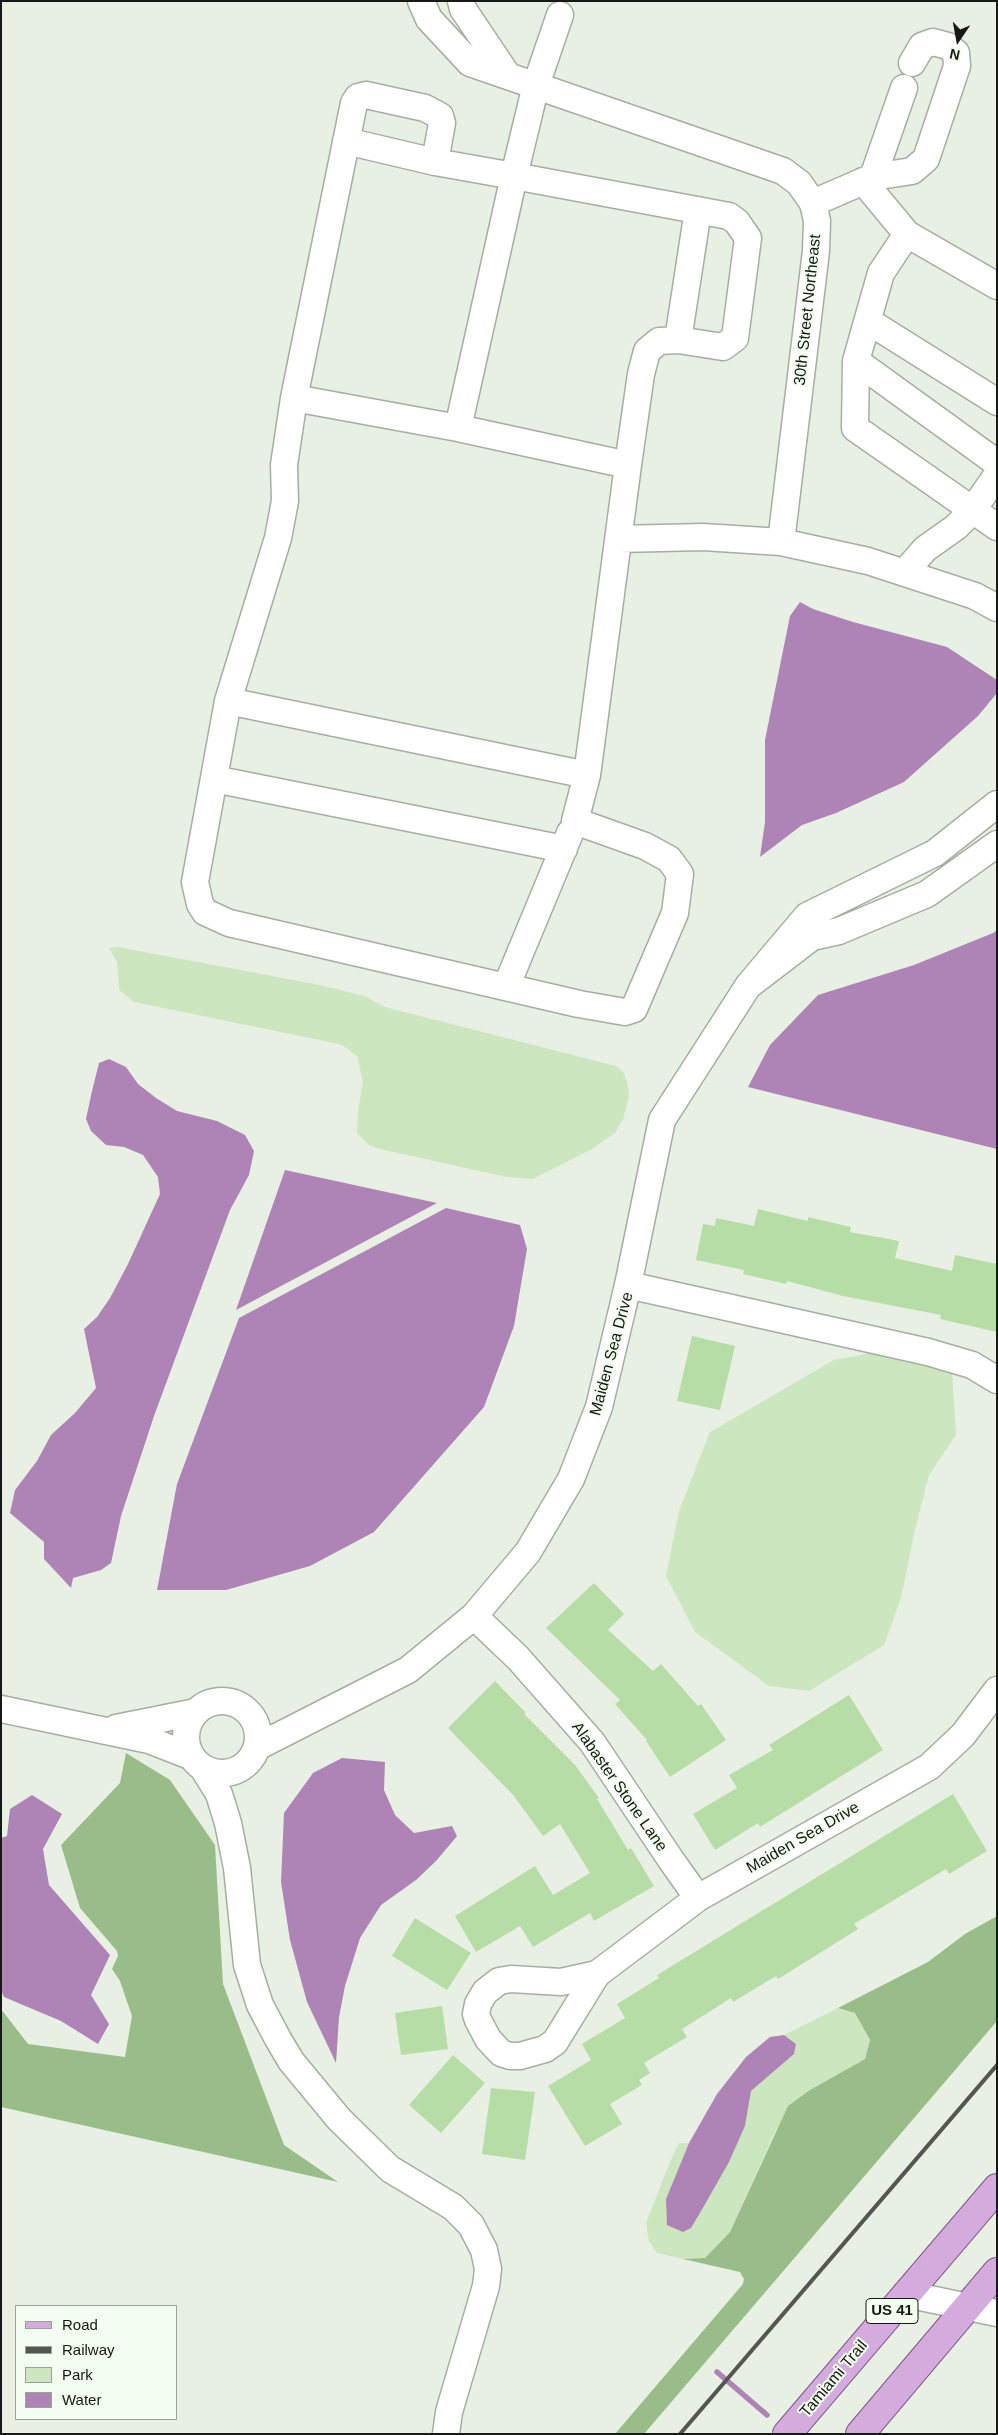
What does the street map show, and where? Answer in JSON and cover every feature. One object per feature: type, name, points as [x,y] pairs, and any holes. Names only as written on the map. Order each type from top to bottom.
[{"type":"main road","name":"Tamiami Trail","points":[[787,2434],[997,2188]]},
{"type":"main road","points":[[860,2434],[997,2272]]},
{"type":"street","name":"30th Street Northeast","points":[[421,1],[429,19],[470,63],[784,171],[799,183],[813,203],[817,221],[816,251],[781,542]]},
{"type":"street","points":[[461,1],[463,8],[508,76]]},
{"type":"street","points":[[458,428],[536,86],[560,14]]},
{"type":"street","points":[[813,203],[868,179],[912,171],[926,159],[957,66],[956,53],[948,46],[933,42],[922,46],[912,63]]},
{"type":"street","points":[[868,179],[904,88]]},
{"type":"street","points":[[435,162],[442,123],[440,116],[425,108],[366,95],[358,97],[354,102],[294,398],[284,464],[285,501],[278,538],[228,701],[195,882],[200,904],[205,912],[229,923],[616,1012],[625,1012],[634,1009],[671,922],[679,891],[680,874],[669,859],[624,838],[575,821]]},
{"type":"street","points":[[346,141],[435,162],[729,216],[737,222],[748,238],[735,338],[723,346],[678,340],[659,341],[647,351],[641,374],[628,465],[587,775],[575,821],[506,987]]},
{"type":"street","points":[[868,179],[907,234],[997,286]]},
{"type":"street","points":[[678,340],[698,210]]},
{"type":"street","points":[[907,234],[881,273],[856,361],[855,428],[997,527]]},
{"type":"street","points":[[868,321],[997,402]]},
{"type":"street","points":[[856,361],[997,463]]},
{"type":"street","points":[[294,398],[458,428],[628,465]]},
{"type":"street","points":[[905,572],[925,549],[956,527],[972,511],[997,475]]},
{"type":"street","points":[[619,539],[703,537],[781,542],[868,560],[975,596],[997,608]]},
{"type":"street","points":[[228,701],[587,775]]},
{"type":"street","points":[[214,779],[564,849]]},
{"type":"street","points":[[628,1285],[662,1120],[748,986],[807,916],[934,853],[997,804]]},
{"type":"street","points":[[748,986],[812,937],[839,931],[928,894],[997,844]]},
{"type":"street","name":"Maiden Sea Drive","points":[[257,1747],[408,1670],[474,1616],[528,1552],[571,1479],[599,1408],[628,1285],[928,1352],[972,1365],[997,1380]]},
{"type":"street","name":"Alabaster Stone Lane","points":[[474,1616],[518,1658],[592,1742],[698,1898]]},
{"type":"street","name":"Maiden Sea Drive","points":[[597,1974],[698,1898],[929,1767],[963,1736],[997,1690]]},
{"type":"street","points":[[1,1709],[149,1740],[197,1762],[223,1774],[242,1768],[249,1762],[257,1747],[256,1724],[250,1714],[241,1706],[230,1702],[218,1701],[206,1704],[196,1712],[186,1728],[185,1738],[197,1762],[219,1794],[228,1824],[237,1868],[247,1965],[260,2005],[291,2060],[339,2119],[390,2169],[453,2207],[471,2225],[484,2250],[488,2268],[481,2304],[448,2412],[446,2434]]},
{"type":"street","points":[[90,1729],[132,1726],[196,1712]]},
{"type":"street","points":[[250,1714],[287,1718],[315,1716]]},
{"type":"street","points":[[237,1868],[238,1791],[242,1768]]},
{"type":"street","points":[[906,2294],[997,2313]]},
{"type":"street","points":[[430,2434],[442,2408],[481,2304]]},
{"type":"green space","points":[[118,947],[320,985],[364,996],[385,1007],[616,1066],[624,1073],[628,1086],[629,1097],[623,1119],[615,1133],[592,1149],[533,1179],[506,1177],[380,1149],[369,1145],[357,1133],[358,1110],[363,1082],[357,1056],[342,1045],[134,1002],[119,990],[117,962],[109,948]]},
{"type":"green space","points":[[877,1352],[952,1370],[956,1435],[929,1475],[901,1598],[884,1645],[809,1691],[769,1686],[695,1632],[666,1576],[679,1511],[710,1432],[834,1360]]},
{"type":"green space","points":[[126,1753],[170,1780],[215,1845],[223,1984],[284,2145],[338,2182],[1,2107],[1,2009],[28,2044],[125,2057],[132,2016],[120,1981],[112,1969],[118,1956],[117,1951],[80,1908],[61,1845],[120,1783]]},
{"type":"green space","points":[[997,1916],[997,2021],[644,2434],[615,2434],[743,2284],[744,2279],[740,2272],[683,2259],[705,2258],[730,2232],[788,2106],[810,2090],[865,2059],[870,2040],[855,2013],[838,2008],[928,1962],[965,1934]]},
{"type":"green space","points":[[838,2008],[855,2013],[870,2040],[865,2059],[810,2090],[775,2132],[730,2232],[705,2258],[683,2259],[657,2253],[649,2241],[646,2223],[679,2143],[689,2143],[666,2199],[704,2206],[729,2162],[745,2126],[751,2091],[794,2054],[796,2044],[784,2035]]},
{"type":"water","points":[[800,602],[813,609],[853,622],[947,647],[997,680],[997,693],[978,716],[904,782],[836,813],[802,825],[760,857],[765,822],[765,740],[790,616]]},
{"type":"water","points":[[997,930],[997,1149],[748,1087],[770,1045],[818,995],[914,965]]},
{"type":"water","points":[[109,1059],[126,1067],[138,1084],[177,1111],[217,1121],[245,1135],[254,1151],[249,1175],[230,1210],[154,1416],[121,1516],[111,1563],[101,1570],[73,1578],[71,1588],[44,1559],[44,1542],[10,1513],[15,1490],[37,1461],[51,1435],[75,1413],[96,1388],[84,1329],[97,1317],[110,1298],[160,1194],[158,1177],[143,1155],[124,1147],[106,1145],[91,1131],[86,1119],[99,1063]]},
{"type":"water","points":[[285,1170],[437,1203],[236,1310]]},
{"type":"water","points":[[446,1208],[520,1225],[527,1249],[514,1326],[484,1407],[374,1532],[310,1566],[226,1590],[157,1590],[177,1484],[239,1318]]},
{"type":"water","points":[[342,1758],[385,1762],[384,1790],[395,1815],[414,1833],[452,1826],[457,1836],[436,1861],[416,1880],[381,1905],[360,1938],[345,1986],[339,2017],[336,2063],[307,2002],[290,1940],[281,1882],[284,1813],[313,1773]]},
{"type":"water","points":[[32,1795],[62,1814],[43,1849],[49,1885],[110,1955],[91,1995],[109,2024],[98,2044],[61,2021],[4,1997],[1,1990],[1,1838],[7,1836],[10,1809]]},
{"type":"water","points":[[784,2035],[796,2044],[794,2054],[751,2091],[745,2126],[729,2162],[691,2228],[683,2232],[667,2225],[666,2199],[689,2143],[717,2094],[746,2057],[770,2037]]},
{"type":"building","points":[[758,1209],[808,1221],[808,1217],[851,1227],[850,1232],[899,1241],[895,1258],[952,1271],[955,1255],[997,1264],[997,1332],[940,1319],[941,1315],[843,1296],[787,1281],[786,1284],[743,1274],[744,1270],[696,1260],[703,1224],[715,1226],[716,1218],[754,1226]]},
{"type":"building","points":[[692,1336],[735,1346],[720,1410],[677,1401]]},
{"type":"building","points":[[594,1583],[624,1614],[608,1630],[653,1671],[661,1664],[698,1706],[701,1704],[726,1740],[670,1777],[647,1740],[615,1704],[620,1700],[546,1628]]},
{"type":"building","points":[[495,1681],[526,1713],[524,1714],[575,1765],[599,1798],[597,1799],[628,1850],[631,1848],[654,1886],[594,1921],[590,1913],[533,1947],[520,1926],[476,1952],[455,1916],[535,1866],[553,1895],[590,1873],[560,1824],[543,1836],[514,1796],[448,1728]]},
{"type":"building","points":[[849,1695],[883,1750],[760,1827],[758,1823],[715,1850],[693,1814],[737,1788],[729,1775],[773,1750],[769,1745]]},
{"type":"building","points":[[953,1794],[987,1851],[949,1874],[946,1869],[854,1924],[858,1929],[778,1979],[776,1976],[733,2002],[731,1998],[682,2029],[687,2037],[644,2063],[650,2073],[639,2080],[642,2085],[610,2104],[622,2124],[585,2146],[548,2086],[591,2060],[582,2044],[625,2018],[617,2004],[659,1978],[657,1975]]},
{"type":"building","points":[[415,1918],[471,1953],[447,1990],[392,1956]]},
{"type":"building","points":[[442,2006],[448,2049],[401,2055],[395,2013]]},
{"type":"building","points":[[453,2055],[485,2083],[441,2133],[409,2105]]},
{"type":"building","points":[[491,2088],[535,2092],[525,2160],[482,2154]]},
{"type":"waterway","points":[[717,2372],[767,2415]]},
{"type":"railway","points":[[680,2434],[997,2065]]}]
